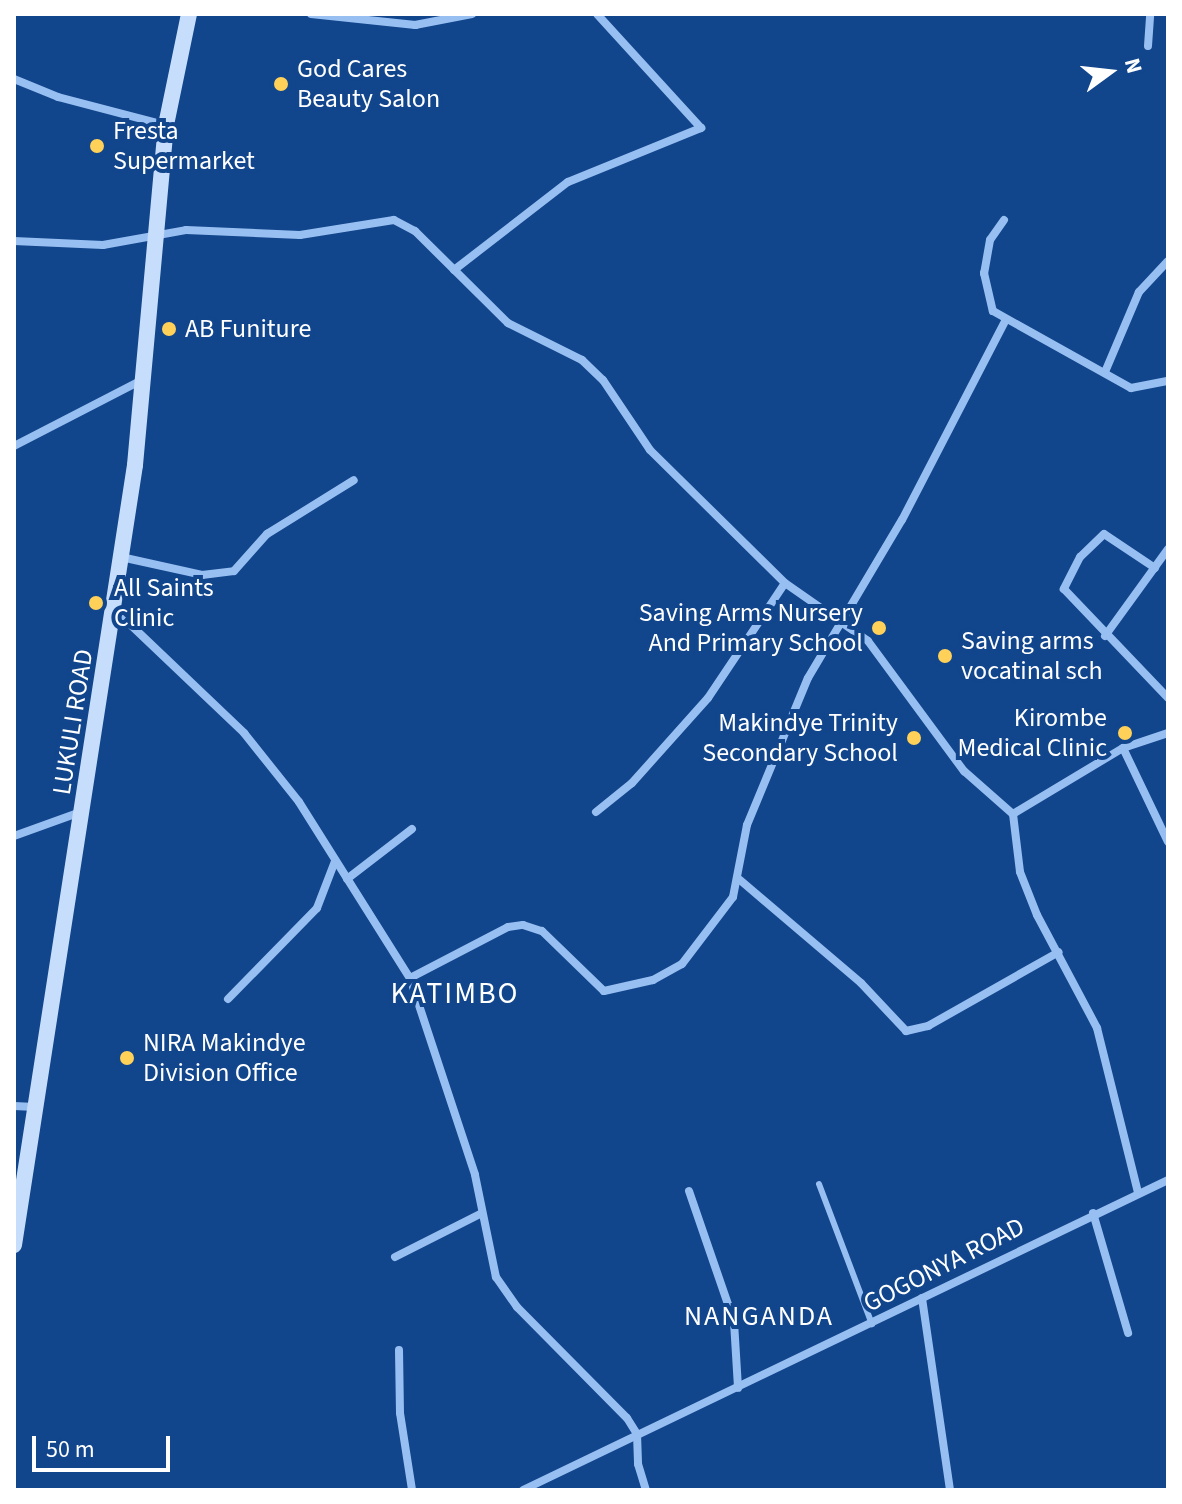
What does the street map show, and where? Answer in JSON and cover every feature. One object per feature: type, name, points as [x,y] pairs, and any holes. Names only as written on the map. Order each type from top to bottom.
[{"type":"street","name":"LUKULI ROAD","points":[[14,1245],[114,609],[142,380],[166,125],[189,14]]},
{"type":"street","points":[[311,14],[415,25],[472,14]]},
{"type":"street","points":[[454,270],[568,182],[701,128],[597,14]]},
{"type":"street","points":[[1148,46],[1150,14]]},
{"type":"street","points":[[14,79],[58,97],[166,125]]},
{"type":"street","points":[[14,241],[67,247],[186,230],[300,235],[394,220],[415,231],[508,323],[582,360],[603,380],[650,450],[785,583],[842,620],[889,664],[964,771],[1013,814],[1020,872],[1097,1028],[1138,1193]]},
{"type":"street","points":[[1004,220],[990,240],[984,273],[987,299],[1005,321],[1131,388],[1168,381]]},
{"type":"street","points":[[1105,372],[1139,292],[1168,261]]},
{"type":"street","points":[[410,978],[508,927],[523,925],[542,931],[604,991],[619,990],[682,964],[740,880],[747,825],[808,678],[902,520],[1005,321]]},
{"type":"street","points":[[14,446],[142,380]]},
{"type":"street","points":[[121,557],[202,575],[234,571],[267,534],[354,480]]},
{"type":"street","points":[[1155,568],[1104,534],[1080,557],[1064,589],[1105,636],[1168,698]]},
{"type":"street","points":[[1105,636],[1168,549]]},
{"type":"street","points":[[596,812],[632,783],[708,698],[785,583]]},
{"type":"street","points":[[114,609],[244,733],[299,802],[410,978],[482,1213],[496,1277],[605,1391],[637,1434],[638,1464],[646,1490]]},
{"type":"street","points":[[1013,814],[1123,748],[1168,733]]},
{"type":"street","points":[[1123,748],[1168,842]]},
{"type":"street","points":[[14,836],[83,811]]},
{"type":"street","points":[[347,879],[412,829]]},
{"type":"street","points":[[228,999],[317,908],[335,861]]},
{"type":"street","points":[[740,880],[861,983],[906,1031],[928,1026],[1059,952]]},
{"type":"street","points":[[14,1106],[36,1107]]},
{"type":"street","name":"GOGONYA ROAD","points":[[523,1490],[872,1324],[1093,1213],[1168,1180]]},
{"type":"street","points":[[689,1191],[734,1322],[738,1388]]},
{"type":"street","points":[[395,1257],[482,1213]]},
{"type":"street","points":[[1093,1213],[1128,1333]]},
{"type":"street","points":[[922,1298],[950,1490]]},
{"type":"street","points":[[399,1350],[400,1413],[412,1490]]},
{"type":"lane","points":[[819,1184],[872,1324]]},
{"type":"place","name":"God Cares Beauty Salon","points":[[281,84]]},
{"type":"place","name":"Fresta Supermarket","points":[[97,146]]},
{"type":"place","name":"AB Funiture","points":[[169,329]]},
{"type":"place","name":"All Saints Clinic","points":[[96,603]]},
{"type":"place","name":"Saving Arms Nursery And Primary School","points":[[879,628]]},
{"type":"place","name":"Saving arms vocatinal sch","points":[[945,656]]},
{"type":"place","name":"Kirombe Medical Clinic","points":[[1125,733]]},
{"type":"place","name":"Makindye Trinity Secondary School","points":[[914,738]]},
{"type":"place","name":"NIRA Makindye Division Office","points":[[127,1058]]},
{"type":"district","name":"KATIMBO","points":[[455,994]]},
{"type":"district","name":"NANGANDA","points":[[759,1316]]}]
